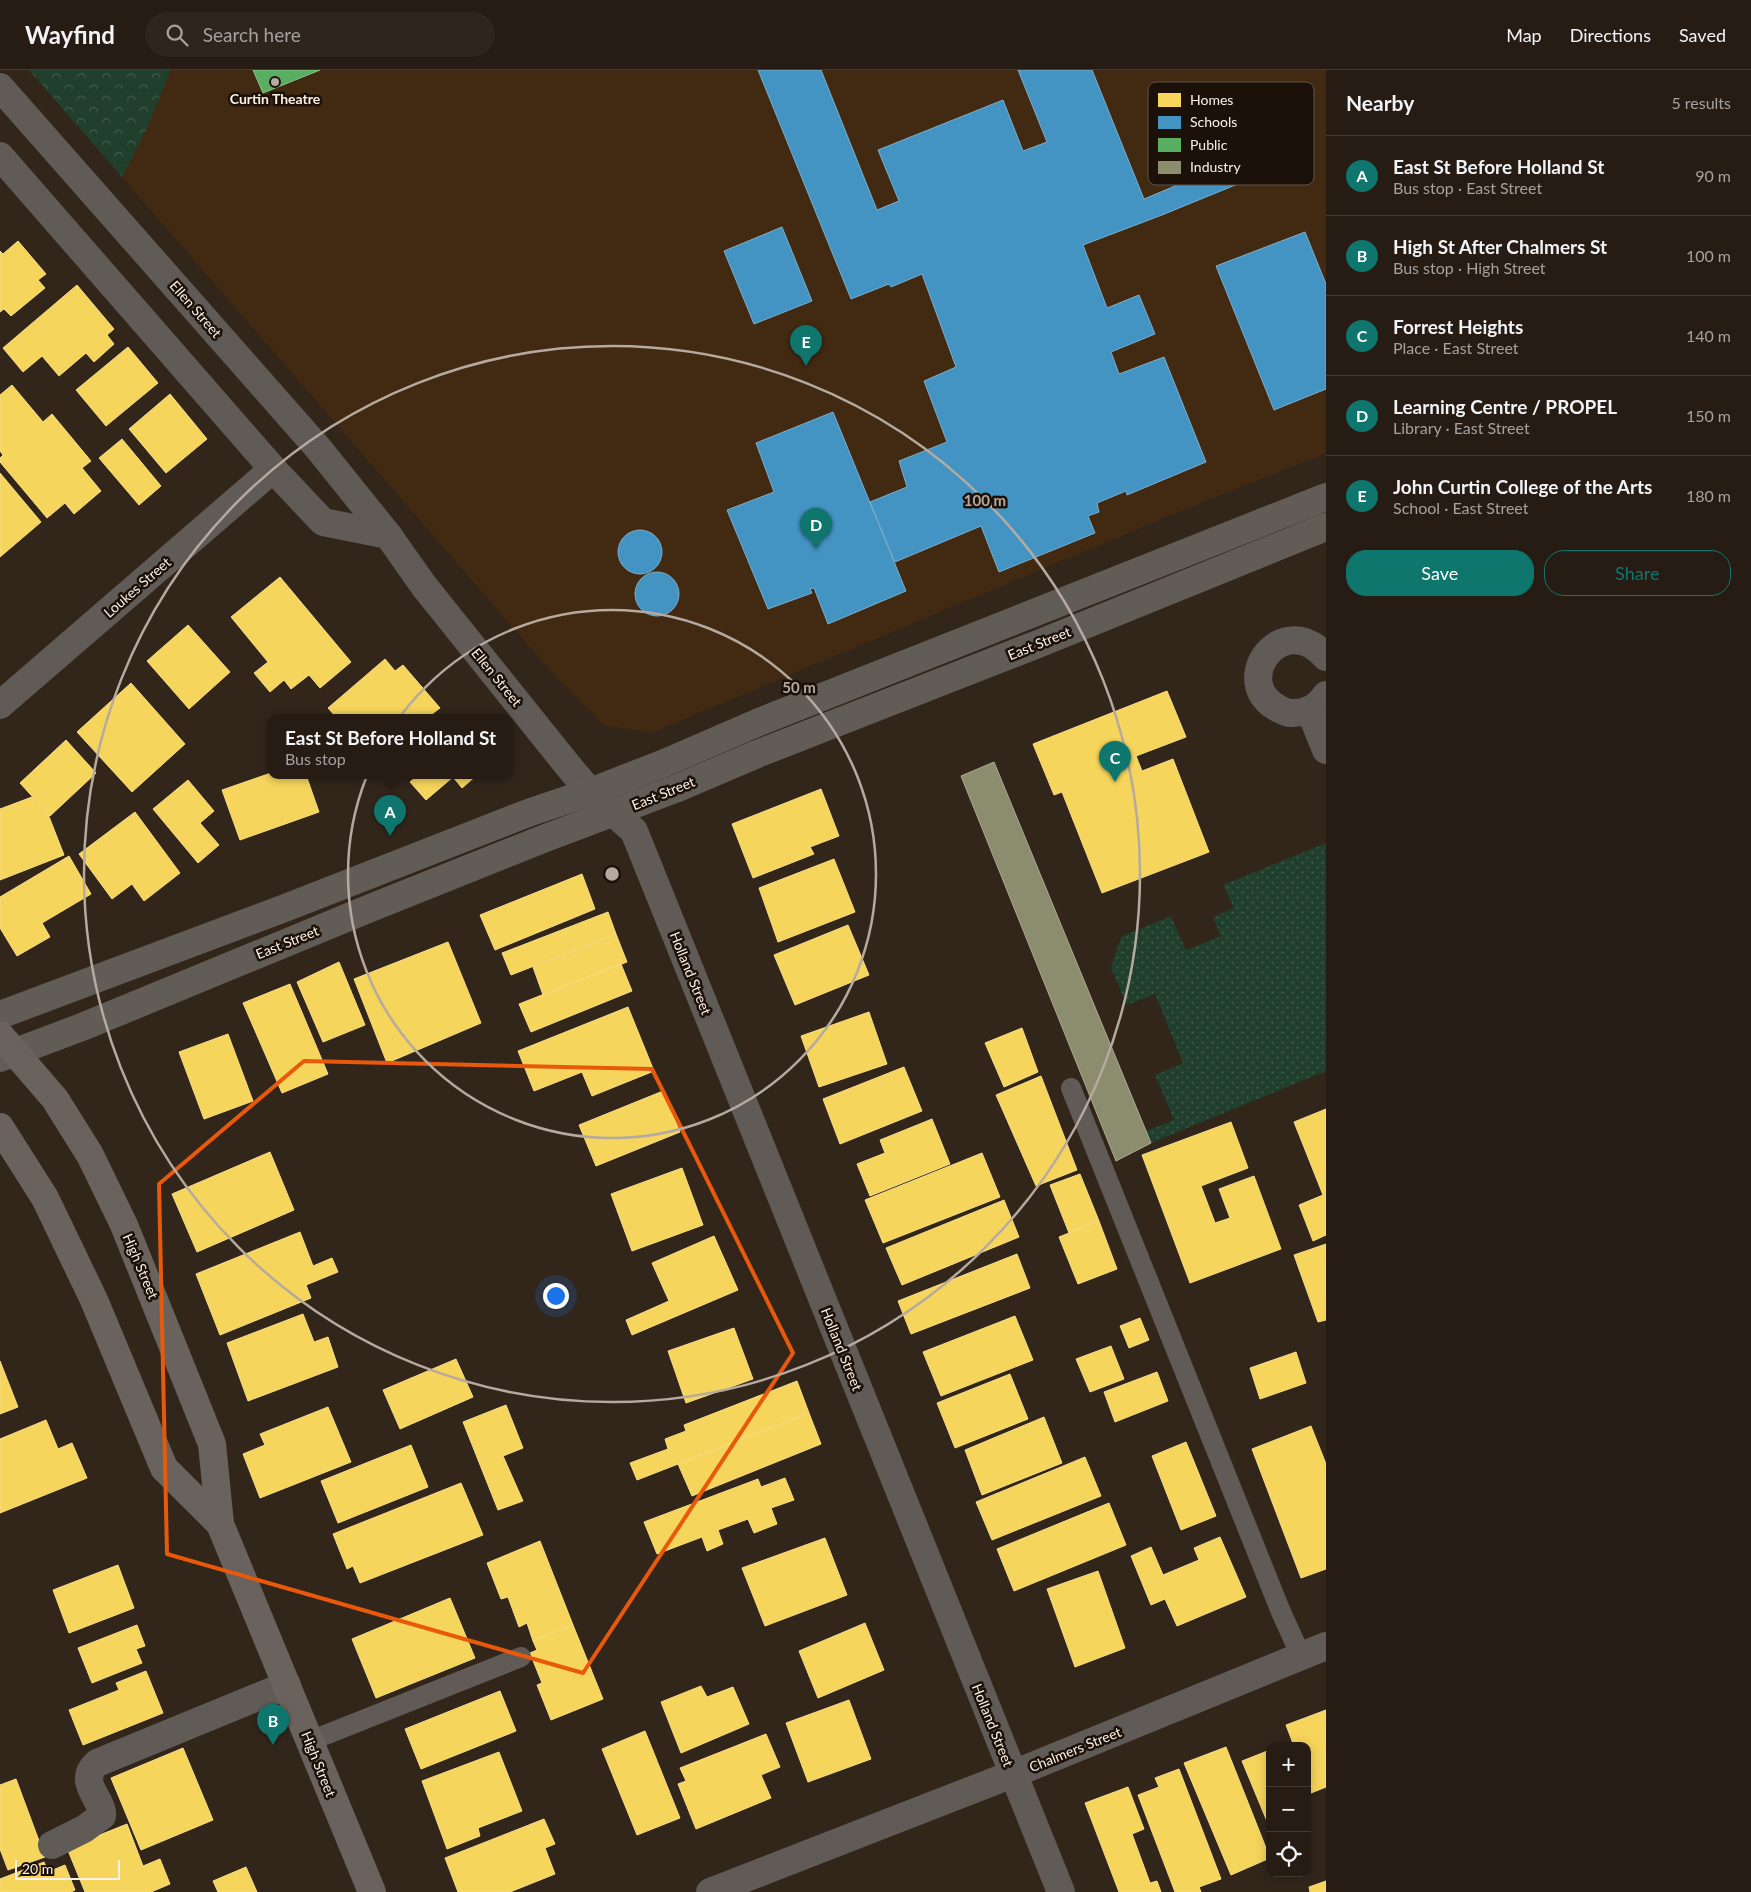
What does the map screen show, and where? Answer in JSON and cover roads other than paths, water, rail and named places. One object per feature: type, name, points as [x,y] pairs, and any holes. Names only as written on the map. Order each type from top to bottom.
[{"type":"main road","name":"High Street","points":[[5,1048],[55,1099],[90,1155],[124,1225],[212,1444],[220,1524],[372,1892]]},
{"type":"main road","name":"High Street","points":[[0,1127],[45,1198],[90,1291],[164,1468],[220,1524]]},
{"type":"street","name":"Ellen Street","points":[[0,87],[318,448],[388,535],[424,586],[565,762],[590,792],[613,812]]},
{"type":"street","points":[[0,156],[273,469],[323,522],[388,535]]},
{"type":"street","name":"Loukes Street","points":[[0,705],[273,469]]},
{"type":"street","name":"East Street","points":[[0,1015],[285,908],[528,813],[590,792],[662,764],[758,722],[1326,497]]},
{"type":"street","name":"East Street","points":[[5,1048],[82,1028],[286,942],[675,789],[757,754],[1038,644],[1326,527]]},
{"type":"street","points":[[1326,657],[1318,648],[1308,642],[1296,640],[1284,642],[1273,647],[1265,656],[1260,666],[1258,678],[1261,690],[1267,700],[1276,708],[1286,712],[1299,713],[1318,702],[1326,750]]},
{"type":"street","name":"Holland Street","points":[[613,812],[634,831],[1061,1892]]},
{"type":"street","name":"Chalmers Street","points":[[710,1892],[1012,1774],[1326,1646]]},
{"type":"street","points":[[52,1845],[84,1829],[102,1816],[102,1808],[94,1797],[89,1780],[93,1767],[98,1763],[287,1685]]},
{"type":"lane","points":[[1071,1088],[1277,1603],[1301,1656]]},
{"type":"lane","points":[[310,1741],[521,1657]]},
{"type":"place","name":"Curtin Theatre","points":[[275,82]]},
{"type":"place","name":"John Curtin College of the Arts","points":[[806,366]]},
{"type":"place","name":"Learning Centre / PROPEL","points":[[816,549]]},
{"type":"place","name":"Forrest Heights","points":[[1115,782]]},
{"type":"place","name":"East St Before Holland St","points":[[390,836]]},
{"type":"place","name":"High St After Chalmers St","points":[[273,1745]]}]
